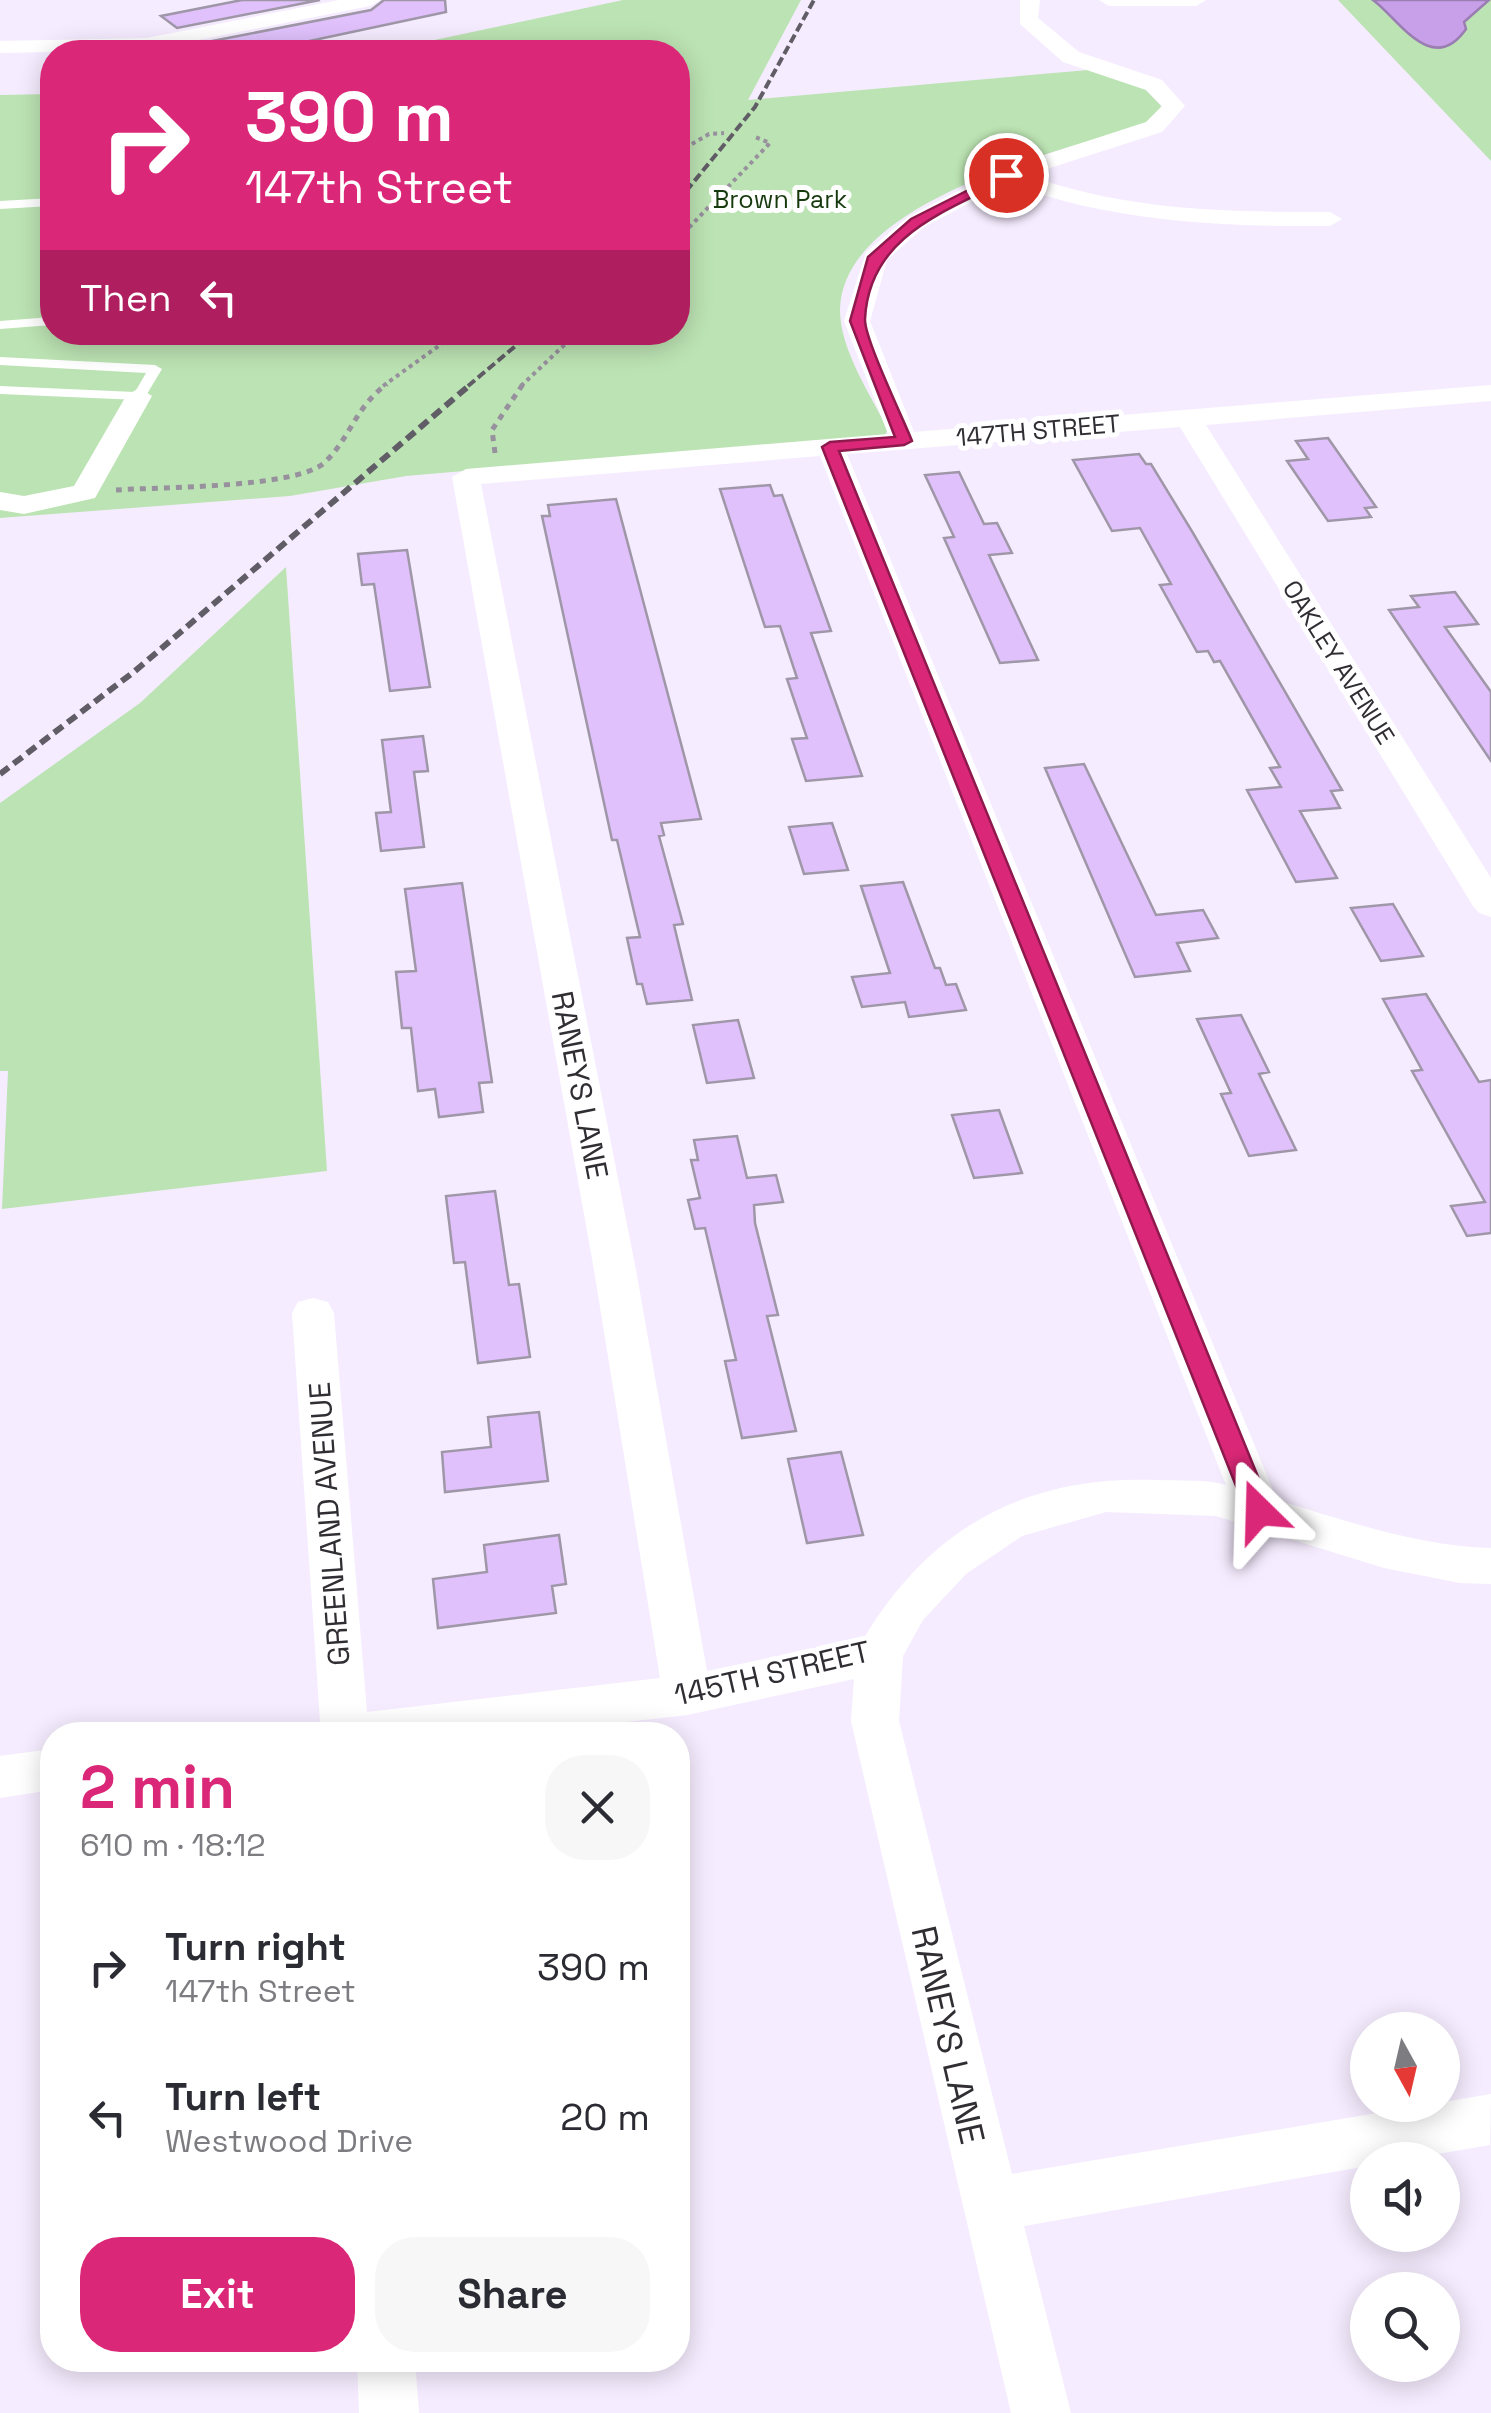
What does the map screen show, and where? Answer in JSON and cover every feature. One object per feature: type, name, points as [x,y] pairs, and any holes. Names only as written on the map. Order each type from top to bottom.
[{"type":"street","points":[[167,40],[370,0]]},
{"type":"street","points":[[904,441],[857,321],[875,257],[916,222],[1006,175],[1154,127],[1174,106],[1154,85],[1071,57],[1026,20],[1030,0]]},
{"type":"street","points":[[1108,0],[1196,0]]},
{"type":"street","points":[[0,48],[40,47]]},
{"type":"street","points":[[1006,175],[1059,194],[1140,212],[1218,220],[1330,219]]},
{"type":"street","name":"147TH STREET","points":[[482,475],[1491,393]]},
{"type":"street","points":[[0,500],[24,505],[85,492],[139,396]]},
{"type":"street","name":"OAKLEY AVENUE","points":[[1188,418],[1491,906]]},
{"type":"street","points":[[830,447],[1259,1511]]},
{"type":"street","name":"RANEYS LANE","points":[[482,475],[687,1695]]},
{"type":"street","name":"GREENLAND AVENUE","points":[[313,1312],[344,1722]]},
{"type":"street","name":"145TH STREET","points":[[456,1722],[687,1695],[879,1654],[907,1607],[940,1572],[1006,1524],[1106,1495],[1216,1499],[1365,1546],[1460,1565],[1491,1566]]},
{"type":"street","name":"RANEYS LANE","points":[[879,1654],[875,1721],[1041,2413]]},
{"type":"street","points":[[0,1777],[40,1772]]},
{"type":"street","points":[[989,2205],[1490,2118]]},
{"type":"street","points":[[387,2372],[389,2413]]},
{"type":"lane","points":[[0,205],[40,203]]},
{"type":"lane","points":[[0,325],[40,322]]},
{"type":"lane","points":[[0,362],[155,369],[139,396],[0,390]]},
{"type":"path","points":[[690,145],[709,134],[724,133]]},
{"type":"path","points":[[690,226],[770,143],[755,137]]},
{"type":"path","points":[[85,492],[296,478],[324,462],[364,400],[440,345]]},
{"type":"path","points":[[482,475],[492,430],[525,381],[564,345]]},
{"type":"green space","name":"Brown Park","points":[[623,0],[801,0],[748,100],[1088,70],[1145,89],[1162,107],[1144,125],[962,186],[916,210],[877,238],[850,271],[840,310],[845,341],[888,430],[885,435],[406,476],[290,496],[0,518],[0,95],[40,94],[40,345],[690,345],[690,40],[435,40]]},
{"type":"green space","points":[[1338,0],[1491,0],[1491,161]]},
{"type":"green space","points":[[286,567],[327,1171],[2,1209],[8,1071],[0,1071],[0,803],[140,703]]},
{"type":"shaded area","points":[[1373,0],[1489,0],[1464,22],[1466,29],[1453,43],[1440,48],[1416,39]]},
{"type":"building","points":[[242,0],[320,0],[177,28],[161,16]]},
{"type":"building","points":[[384,0],[445,0],[446,12],[314,40],[217,40],[371,10]]},
{"type":"building","points":[[1328,438],[1376,507],[1365,508],[1371,517],[1328,521],[1287,461],[1308,459],[1296,441]]},
{"type":"building","points":[[1139,454],[1146,464],[1151,464],[1193,533],[1342,790],[1331,791],[1340,808],[1300,811],[1337,878],[1296,882],[1247,790],[1281,787],[1270,768],[1280,767],[1220,661],[1214,662],[1208,651],[1197,652],[1160,585],[1171,584],[1140,528],[1112,531],[1073,460]]},
{"type":"building","points":[[959,472],[984,524],[997,523],[1012,553],[989,555],[1038,660],[1000,663],[944,538],[954,537],[925,475]]},
{"type":"building","points":[[770,485],[774,496],[782,495],[831,631],[811,633],[862,776],[806,781],[792,739],[807,738],[787,679],[797,678],[780,626],[765,627],[720,489]]},
{"type":"building","points":[[616,499],[701,819],[661,823],[664,835],[659,836],[683,924],[674,925],[692,1000],[647,1004],[642,984],[637,984],[627,938],[640,937],[617,840],[612,840],[542,516],[550,516],[548,505]]},
{"type":"building","points":[[407,550],[430,687],[390,691],[374,584],[362,585],[358,554]]},
{"type":"building","points":[[1455,592],[1478,624],[1445,627],[1491,692],[1491,761],[1389,610],[1419,607],[1411,596]]},
{"type":"building","points":[[423,736],[428,771],[414,772],[424,847],[381,851],[376,813],[391,812],[382,740]]},
{"type":"building","points":[[1084,764],[1156,915],[1203,910],[1218,938],[1177,943],[1190,971],[1135,977],[1045,768]]},
{"type":"building","points":[[832,823],[848,870],[804,874],[789,827]]},
{"type":"building","points":[[903,882],[935,968],[940,968],[946,985],[956,984],[966,1010],[909,1017],[905,1002],[862,1007],[852,977],[890,973],[861,886]]},
{"type":"building","points":[[462,883],[492,1082],[479,1083],[483,1112],[439,1117],[435,1089],[418,1091],[411,1028],[402,1028],[396,972],[416,971],[405,889]]},
{"type":"building","points":[[1393,904],[1423,956],[1381,961],[1351,908]]},
{"type":"building","points":[[1426,994],[1479,1082],[1491,1080],[1491,1233],[1467,1236],[1451,1206],[1485,1202],[1412,1071],[1422,1070],[1383,999]]},
{"type":"building","points":[[1241,1015],[1269,1072],[1259,1074],[1296,1150],[1249,1156],[1221,1094],[1231,1093],[1197,1019]]},
{"type":"building","points":[[738,1020],[754,1078],[707,1083],[693,1025]]},
{"type":"building","points":[[999,1110],[1022,1173],[974,1178],[952,1115]]},
{"type":"building","points":[[737,1136],[747,1178],[776,1175],[783,1202],[754,1205],[755,1223],[778,1315],[767,1316],[796,1431],[742,1438],[725,1361],[736,1360],[705,1228],[695,1229],[688,1200],[700,1198],[691,1160],[698,1160],[694,1140]]},
{"type":"building","points":[[495,1191],[509,1285],[519,1284],[530,1357],[478,1363],[465,1262],[454,1263],[446,1196]]},
{"type":"building","points":[[539,1412],[548,1481],[445,1492],[442,1452],[491,1447],[488,1417]]},
{"type":"building","points":[[841,1452],[863,1535],[807,1543],[788,1459]]},
{"type":"building","points":[[559,1535],[566,1584],[552,1586],[556,1613],[438,1628],[433,1579],[487,1572],[484,1545]]},
{"type":"railway","points":[[690,186],[755,107],[814,0]]},
{"type":"railway","points":[[468,386],[517,345]]},
{"type":"railway","points":[[0,774],[135,671],[471,384]]},
{"type":"route","points":[[1006,175],[916,222],[875,257],[857,321],[904,441],[830,447],[1259,1511]]}]
